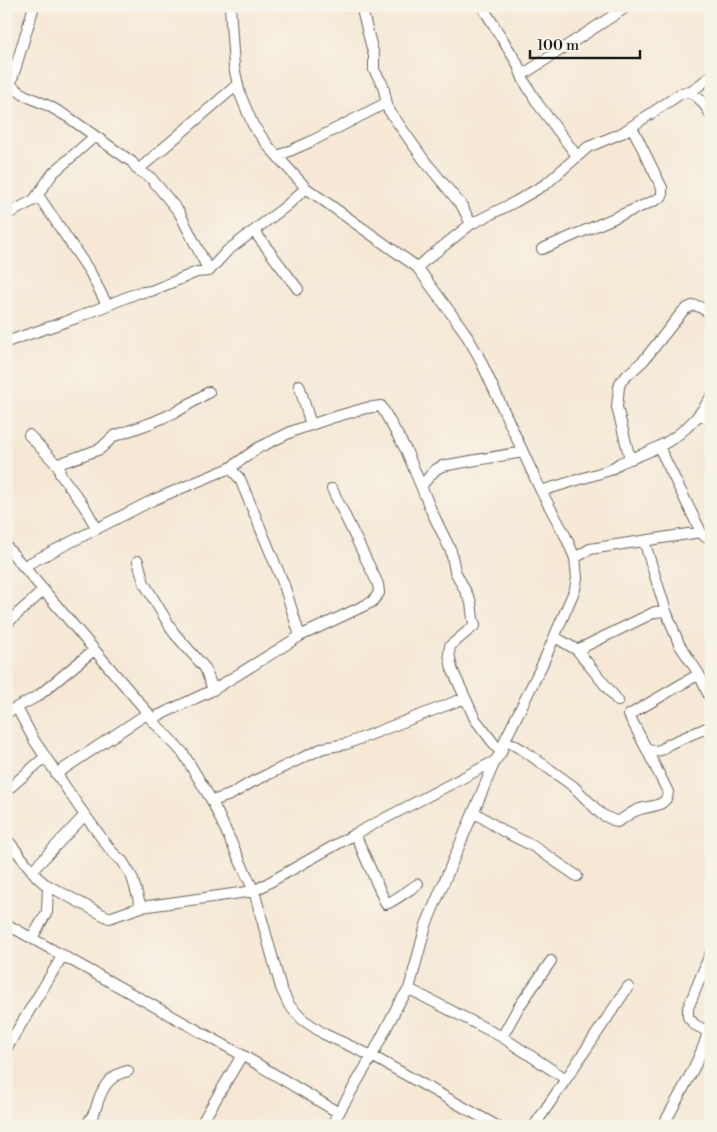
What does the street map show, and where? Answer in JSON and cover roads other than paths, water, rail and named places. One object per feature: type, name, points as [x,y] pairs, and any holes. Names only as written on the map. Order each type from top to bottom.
[{"type":"street","points":[[34,6],[11,65],[8,87],[68,117],[132,162],[138,170],[151,178],[179,212],[209,271]]},
{"type":"street","points":[[230,6],[234,67],[244,107],[253,125],[306,188],[417,267],[464,331],[478,355],[540,491],[565,535],[575,558],[577,578],[575,589],[555,637],[505,740],[426,925],[408,989],[331,1126]]},
{"type":"street","points":[[361,6],[374,56],[374,70],[383,85],[388,109],[424,160],[445,183],[462,206],[471,224]]},
{"type":"street","points":[[482,6],[517,63],[538,104],[577,156]]},
{"type":"street","points":[[522,75],[628,6]]},
{"type":"street","points":[[417,267],[471,224],[546,184],[588,147],[622,133],[680,94],[691,92],[711,76]]},
{"type":"street","points":[[138,170],[238,84]]},
{"type":"street","points":[[691,92],[704,103],[711,115]]},
{"type":"street","points":[[278,156],[310,142],[386,103]]},
{"type":"street","points":[[542,249],[662,196],[662,188],[632,127]]},
{"type":"street","points":[[6,215],[34,200],[53,173],[94,137]]},
{"type":"street","points":[[6,342],[138,293],[151,291],[197,272],[209,271],[228,251],[285,207],[306,188]]},
{"type":"street","points":[[38,195],[90,272],[107,305]]},
{"type":"street","points":[[254,230],[298,289]]},
{"type":"street","points":[[630,459],[617,407],[621,381],[639,365],[683,311],[691,305],[696,304],[711,314]]},
{"type":"street","points":[[299,385],[311,425]]},
{"type":"street","points":[[59,468],[61,463],[100,449],[114,436],[176,412],[209,392]]},
{"type":"street","points":[[540,491],[610,470],[620,463],[659,447],[673,439],[699,414],[711,397]]},
{"type":"street","points":[[24,566],[153,500],[230,468],[258,448],[293,431],[366,408],[381,406],[406,450],[431,510],[451,551],[456,571],[471,602],[472,619],[475,626],[450,646],[449,653],[452,669],[465,698],[475,719],[498,757]]},
{"type":"street","points":[[699,414],[711,420]]},
{"type":"street","points":[[29,435],[59,468],[60,474],[84,506],[96,529]]},
{"type":"street","points":[[659,447],[701,532],[704,536],[711,538]]},
{"type":"street","points":[[422,485],[435,470],[442,466],[523,452]]},
{"type":"street","points":[[230,468],[240,478],[284,585],[300,636]]},
{"type":"street","points":[[56,774],[149,716],[214,690],[300,636],[372,602],[379,593],[378,584],[332,489]]},
{"type":"street","points":[[575,558],[590,549],[701,532]]},
{"type":"street","points":[[644,541],[666,611],[679,644],[699,674],[711,700]]},
{"type":"street","points":[[6,546],[149,716],[183,753],[212,801],[254,891],[281,988],[289,1004],[302,1019],[324,1034],[372,1056],[497,1126]]},
{"type":"street","points":[[138,561],[144,583],[174,633],[205,668],[214,690]]},
{"type":"street","points":[[6,624],[43,591]]},
{"type":"street","points":[[578,650],[655,612],[666,611]]},
{"type":"street","points":[[555,637],[578,650],[618,701]]},
{"type":"street","points":[[94,650],[38,696],[10,710],[29,732],[56,774],[112,852],[123,862],[132,877],[141,907]]},
{"type":"street","points":[[505,740],[523,750],[573,786],[601,814],[617,822],[637,810],[662,804],[668,797],[668,792],[628,715],[699,674]]},
{"type":"street","points":[[212,801],[230,795],[252,782],[323,748],[346,744],[465,698]]},
{"type":"street","points":[[647,750],[660,750],[669,744],[711,726]]},
{"type":"street","points":[[6,791],[45,757]]},
{"type":"street","points":[[6,838],[32,870],[48,886],[110,918],[141,907],[254,891],[498,757]]},
{"type":"street","points":[[474,812],[533,846],[577,876]]},
{"type":"street","points":[[32,870],[85,815]]},
{"type":"street","points":[[355,834],[386,904],[418,884]]},
{"type":"street","points":[[32,938],[47,912],[48,886]]},
{"type":"street","points":[[6,924],[242,1055],[339,1113]]},
{"type":"street","points":[[662,1126],[699,1057],[708,1036],[708,1032],[688,1017],[688,1008],[711,952]]},
{"type":"street","points":[[6,1049],[63,955]]},
{"type":"street","points":[[502,1037],[518,1008],[551,961]]},
{"type":"street","points":[[534,1126],[628,987]]},
{"type":"street","points":[[408,989],[502,1037],[566,1078]]},
{"type":"street","points":[[200,1126],[242,1055]]},
{"type":"street","points":[[86,1126],[92,1117],[104,1086],[119,1073],[128,1071]]}]
